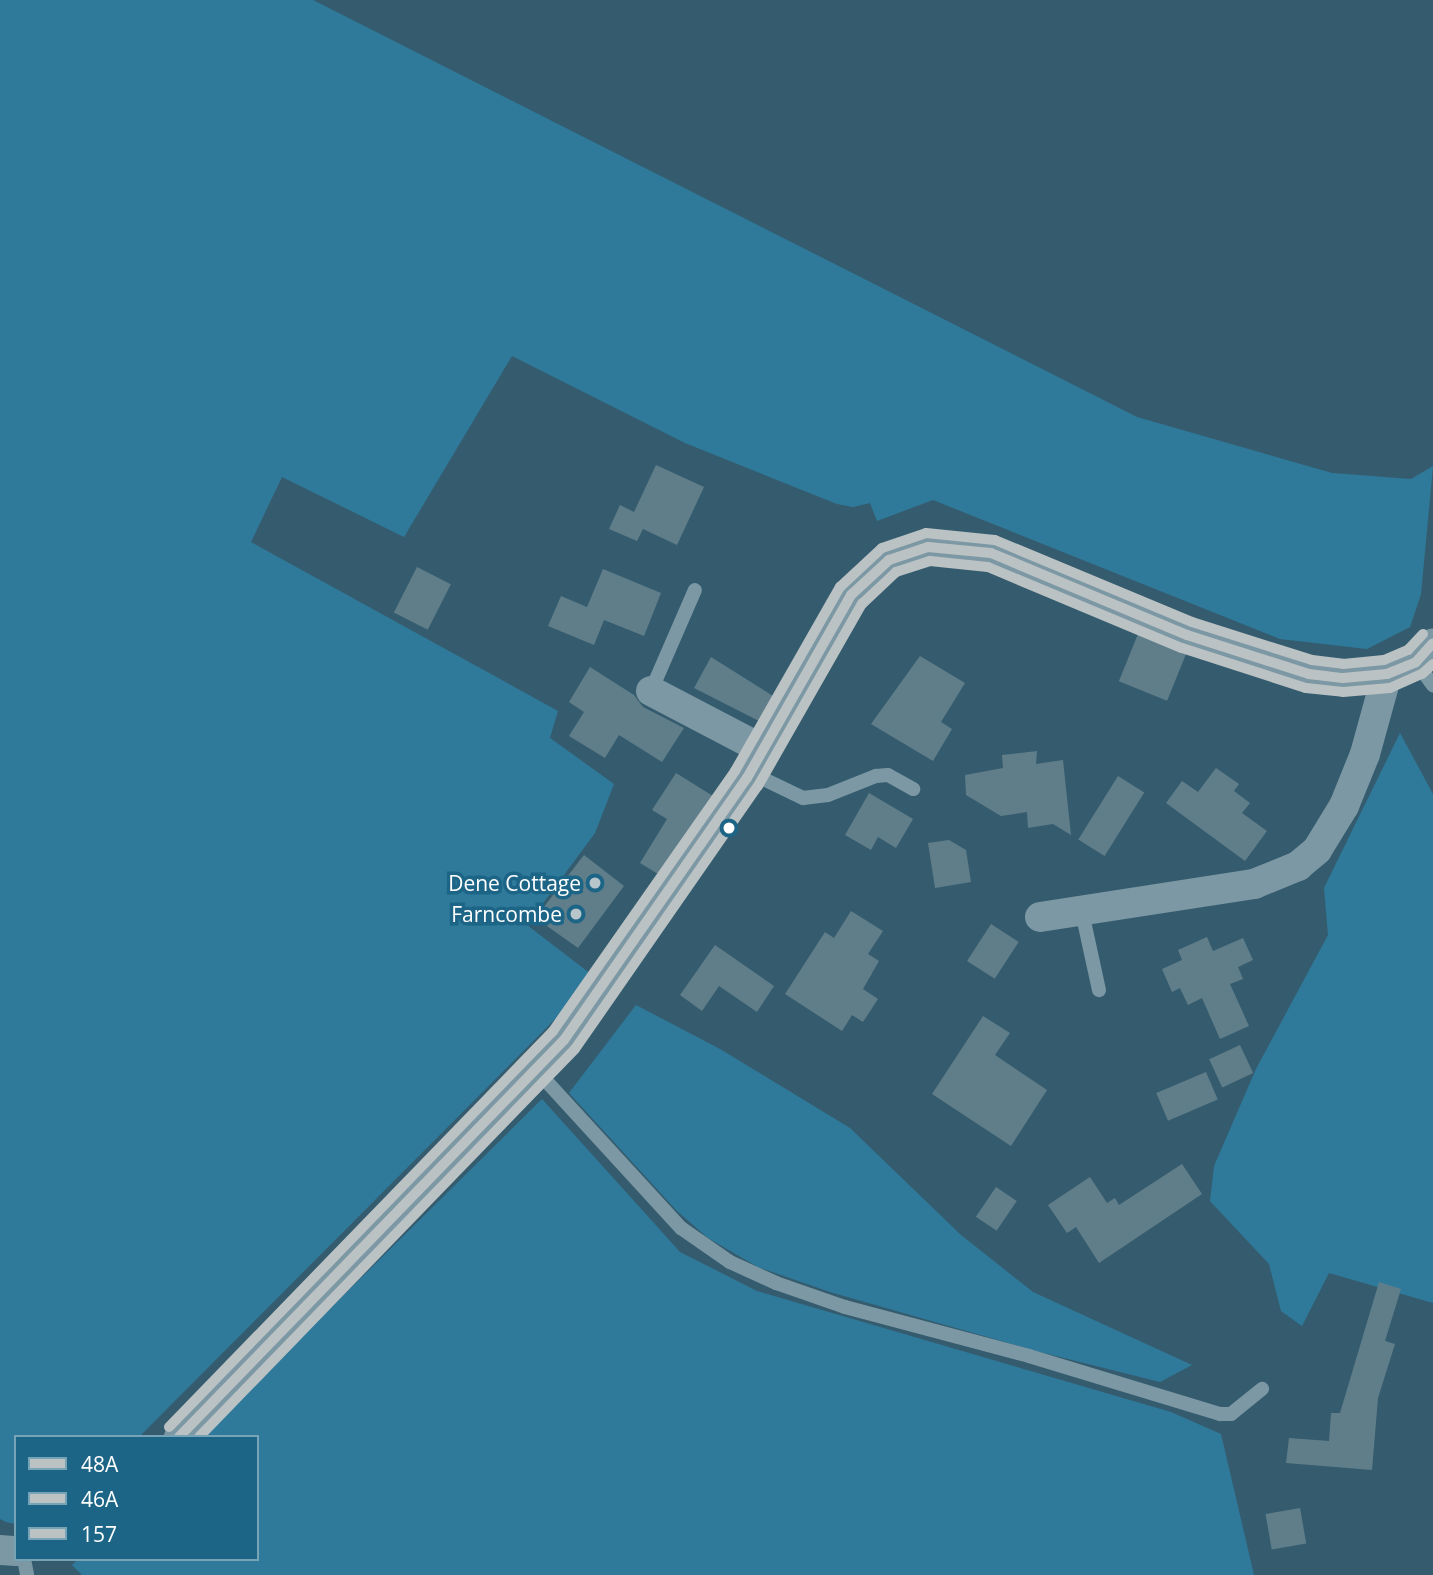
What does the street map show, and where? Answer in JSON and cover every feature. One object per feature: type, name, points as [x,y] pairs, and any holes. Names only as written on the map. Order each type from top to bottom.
[{"type":"street","points":[[181,1435],[537,1071],[621,965],[757,762],[851,595],[890,560],[929,547],[972,548],[1013,560],[1187,635],[1310,674],[1343,678],[1387,674],[1427,663]]},
{"type":"street","points":[[1040,917],[1254,884],[1298,866],[1317,850],[1344,806],[1365,754],[1387,674]]},
{"type":"street","points":[[652,691],[757,762]]},
{"type":"lane","points":[[652,691],[695,590]]},
{"type":"lane","points":[[757,762],[803,798],[828,795],[876,776],[888,775],[913,789]]},
{"type":"lane","points":[[1082,912],[1099,990]]},
{"type":"lane","points":[[537,1071],[681,1228],[730,1262],[776,1283],[845,1307],[1029,1356],[1220,1414],[1231,1414],[1262,1389]]},
{"type":"shaded area","points":[[0,0],[313,0],[1137,417],[1332,473],[1411,479],[1433,466],[1421,594],[1410,627],[1367,649],[1280,639],[933,500],[877,521],[870,503],[853,507],[837,504],[685,443],[512,356],[404,537],[282,477],[251,542],[558,711],[550,738],[614,784],[595,833],[527,925],[596,978],[141,1435],[14,1435],[14,1524],[0,1519]]},
{"type":"shaded area","points":[[1400,733],[1433,794],[1433,1303],[1329,1273],[1302,1326],[1281,1311],[1269,1264],[1210,1201],[1214,1166],[1256,1069],[1328,935],[1324,888]]},
{"type":"shaded area","points":[[636,1005],[720,1049],[850,1128],[961,1235],[1033,1292],[1192,1365],[1160,1382],[1040,1352],[830,1292],[758,1267],[708,1238],[677,1211],[569,1093]]},
{"type":"shaded area","points":[[542,1099],[680,1252],[757,1291],[1171,1412],[1221,1434],[1254,1575],[82,1575],[72,1565],[76,1561],[259,1561],[259,1435],[202,1435]]},
{"type":"building","points":[[656,465],[704,487],[677,545],[643,529],[637,541],[609,529],[620,505],[634,512]]},
{"type":"building","points":[[417,567],[451,584],[428,630],[394,612]]},
{"type":"building","points":[[603,569],[661,593],[644,636],[604,620],[594,645],[548,626],[561,596],[587,607]]},
{"type":"building","points":[[1138,634],[1186,653],[1167,701],[1119,681]]},
{"type":"building","points":[[920,656],[965,683],[941,722],[952,729],[933,761],[871,724]]},
{"type":"building","points":[[711,657],[773,696],[759,721],[694,688]]},
{"type":"building","points":[[590,667],[634,695],[643,707],[684,728],[662,762],[619,735],[605,758],[569,736],[584,712],[569,702]]},
{"type":"building","points":[[1037,751],[1036,764],[1063,760],[1071,835],[1053,824],[1028,828],[1027,812],[1001,816],[966,795],[965,775],[1003,768],[1002,755]]},
{"type":"building","points":[[1216,768],[1239,784],[1234,791],[1250,803],[1242,813],[1267,831],[1245,861],[1166,803],[1182,781],[1198,792]]},
{"type":"building","points":[[676,773],[713,796],[658,874],[640,863],[667,819],[652,810]]},
{"type":"building","points":[[1118,776],[1144,792],[1105,856],[1078,840]]},
{"type":"building","points":[[869,793],[913,819],[896,848],[878,837],[871,850],[845,835]]},
{"type":"building","points":[[949,840],[966,850],[971,882],[935,888],[928,843]]},
{"type":"building","points":[[584,855],[624,886],[578,948],[547,926],[554,917],[543,908]]},
{"type":"building","points":[[851,911],[883,931],[868,954],[879,961],[863,989],[878,999],[863,1022],[852,1015],[842,1031],[785,994],[825,932],[834,938]]},
{"type":"building","points":[[991,924],[1019,942],[995,979],[967,961]]},
{"type":"building","points":[[1207,937],[1213,951],[1243,938],[1253,960],[1238,967],[1243,979],[1230,984],[1249,1026],[1220,1039],[1202,998],[1188,1005],[1180,988],[1172,992],[1162,969],[1182,960],[1178,950]]},
{"type":"building","points":[[715,945],[774,986],[757,1012],[719,986],[702,1011],[680,995]]},
{"type":"building","points":[[983,1016],[1010,1033],[995,1055],[1047,1090],[1011,1146],[932,1094]]},
{"type":"building","points":[[1240,1045],[1253,1073],[1222,1087],[1209,1059]]},
{"type":"building","points":[[1206,1072],[1218,1100],[1168,1121],[1156,1093]]},
{"type":"building","points":[[1182,1164],[1202,1194],[1099,1263],[1076,1227],[1067,1233],[1048,1205],[1090,1177],[1107,1203],[1115,1198],[1119,1205]]},
{"type":"building","points":[[996,1187],[1017,1201],[997,1231],[976,1217]]},
{"type":"building","points":[[1379,1282],[1401,1289],[1385,1341],[1395,1344],[1378,1398],[1372,1470],[1286,1463],[1289,1438],[1329,1441],[1331,1413],[1340,1413]]},
{"type":"building","points":[[1300,1508],[1306,1543],[1272,1550],[1266,1514]]},
{"type":"transit line","name":"157","points":[[169,1427],[553,1031],[735,771],[840,587],[882,548],[926,533],[995,540],[1192,622],[1312,660],[1343,664],[1384,660],[1408,650],[1423,634]]},
{"type":"transit line","name":"48A","points":[[181,1435],[564,1040],[747,778],[851,595],[889,560],[928,547],[991,553],[1187,635],[1309,674],[1343,678],[1387,674],[1416,662],[1433,643]]},
{"type":"transit line","name":"46A","points":[[201,1435],[575,1049],[758,786],[862,604],[896,572],[930,561],[988,567],[1182,648],[1306,688],[1343,692],[1390,688],[1422,674],[1433,664]]},
{"type":"place","name":"Dene Cottage","points":[[595,883]]},
{"type":"place","name":"Farncombe","points":[[576,914]]}]
